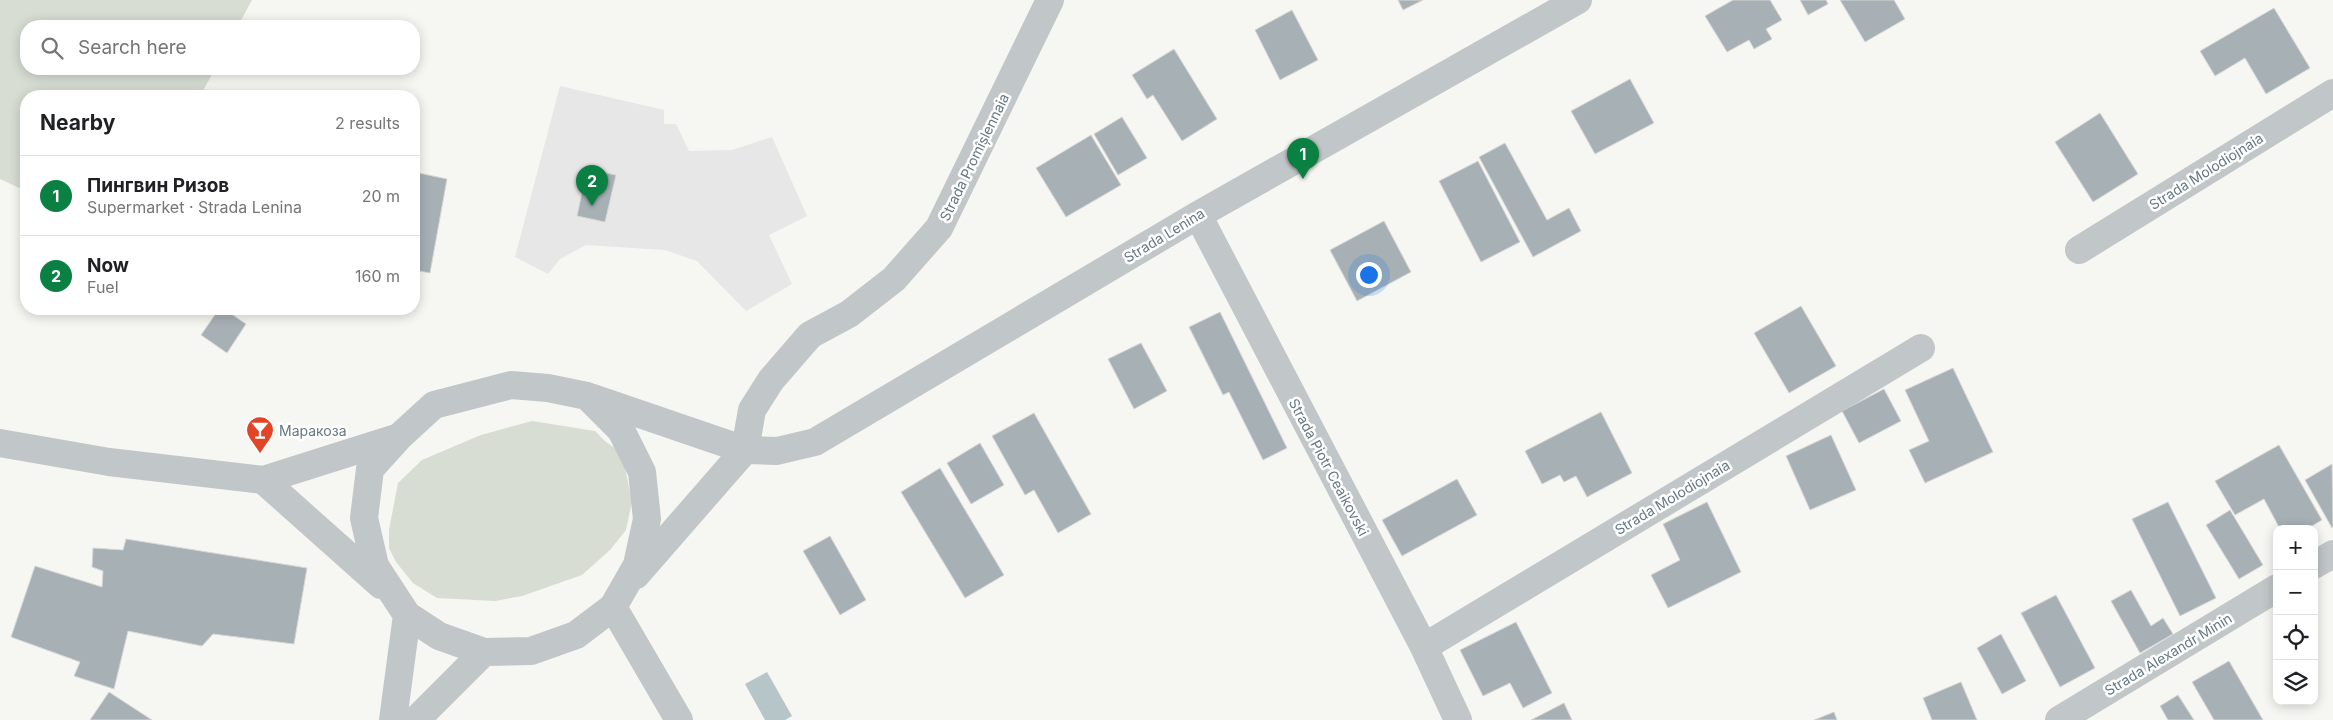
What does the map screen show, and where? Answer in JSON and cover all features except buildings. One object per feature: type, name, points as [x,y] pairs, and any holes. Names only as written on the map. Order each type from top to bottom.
[{"type":"street","name":"Strada Promîșlennaia","points":[[745,450],[752,410],[771,380],[810,335],[849,314],[894,279],[939,228],[1050,0]]},
{"type":"street","name":"Strada Lenina","points":[[401,606],[375,566],[364,518],[370,469],[399,437],[434,405],[511,385],[548,388],[587,396],[745,450],[777,451],[815,442],[1198,215],[1578,0]]},
{"type":"street","name":"Strada Molodiojnaia","points":[[2079,250],[2333,93]]},
{"type":"street","name":"Strada Piotr Ceaikovski","points":[[1198,215],[1424,647],[1458,720]]},
{"type":"street","name":"Strada Molodiojnaia","points":[[1424,647],[1921,348]]},
{"type":"street","points":[[262,480],[401,606],[439,636],[484,652],[531,651],[576,635],[613,607],[628,584],[637,565],[647,519],[642,472],[621,430],[587,396]]},
{"type":"street","points":[[0,443],[109,462],[262,480],[399,437]]},
{"type":"street","points":[[628,584],[745,450]]},
{"type":"street","points":[[2318,563],[2333,554]]},
{"type":"street","name":"Strada Alexandr Minin","points":[[2059,720],[2273,590]]},
{"type":"street","points":[[393,720],[401,606]]},
{"type":"street","points":[[613,607],[680,720]]},
{"type":"street","points":[[416,720],[484,652]]},
{"type":"shaded area","points":[[0,0],[252,0],[241,20],[20,20],[20,75],[212,75],[203,90],[20,90],[20,188],[0,179]]},
{"type":"shaded area","points":[[560,86],[664,110],[664,124],[676,124],[689,151],[732,150],[772,137],[807,216],[769,235],[792,284],[746,311],[697,261],[665,250],[586,245],[560,259],[548,274],[515,257]]},
{"type":"shaded area","points":[[532,421],[595,431],[618,450],[624,463],[632,502],[626,530],[610,550],[582,575],[522,596],[495,601],[437,598],[413,583],[396,562],[389,548],[389,530],[398,483],[422,460],[481,435]]},
{"type":"shaded area","points":[[767,672],[792,716],[785,720],[765,720],[745,684]]},
{"type":"place","name":"Пингвин Ризов","points":[[1303,179]]},
{"type":"place","name":"Now","points":[[592,206]]},
{"type":"place","name":"Маракоза","points":[[260,454]]}]
